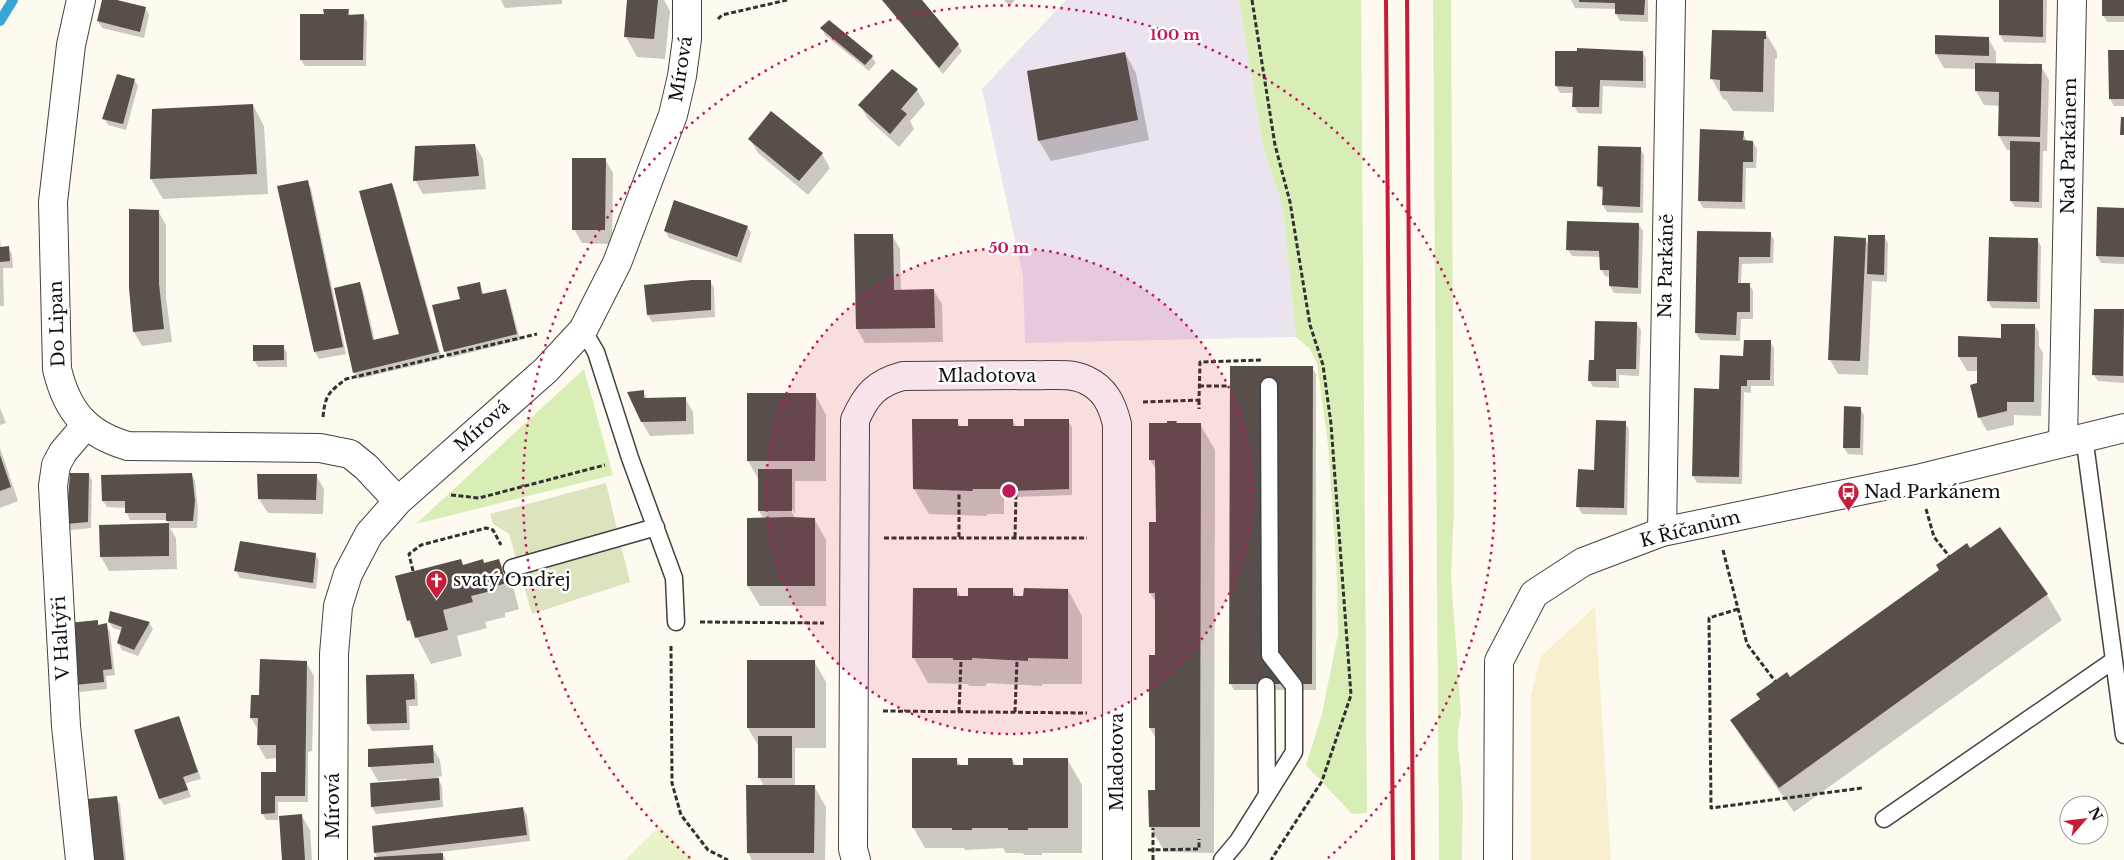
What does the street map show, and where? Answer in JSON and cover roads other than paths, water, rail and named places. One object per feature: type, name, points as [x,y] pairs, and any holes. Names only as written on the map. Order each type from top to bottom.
[{"type":"street","name":"Do Lipan","points":[[81,0],[72,44],[53,202],[57,369],[61,387],[70,407],[86,425],[102,436],[128,446],[320,448],[350,454],[366,466],[398,501]]},
{"type":"street","name":"Mírová","points":[[333,860],[334,654],[338,606],[348,574],[370,534],[398,501],[546,370],[583,330],[617,264],[673,115],[682,76],[687,39],[688,0]]},
{"type":"street","name":"Na Parkáně","points":[[1662,532],[1671,0]]},
{"type":"street","name":"Nad Parkánem","points":[[2072,0],[2074,439]]},
{"type":"street","name":"Mladotova","points":[[856,860],[853,849],[855,420],[862,402],[877,386],[903,376],[1069,376],[1084,379],[1100,389],[1112,403],[1118,424],[1117,856]]},
{"type":"street","name":"V Haltýři","points":[[80,860],[66,726],[53,486],[56,465],[86,425]]},
{"type":"street","name":"K Říčanům","points":[[1498,860],[1499,661],[1534,594],[1583,562],[1662,532],[1917,479],[2124,428]]},
{"type":"lane","points":[[583,330],[596,352],[630,458],[674,578],[676,622]]},
{"type":"lane","points":[[1222,860],[1238,841],[1294,752],[1294,686],[1270,655],[1269,386]]},
{"type":"lane","points":[[2074,439],[2122,702],[2124,735]]},
{"type":"lane","points":[[512,568],[656,527]]},
{"type":"lane","points":[[1884,819],[2114,660]]},
{"type":"lane","points":[[1266,686],[1267,795]]},
{"type":"waterway","points":[[0,21],[13,0]]},
{"type":"railway","points":[[1386,0],[1393,860]]},
{"type":"railway","points":[[1407,0],[1413,860]]},
{"type":"place","name":"Nad Parkánem","points":[[1848,511]]},
{"type":"place","name":"svatý Ondřej","points":[[437,599]]}]
